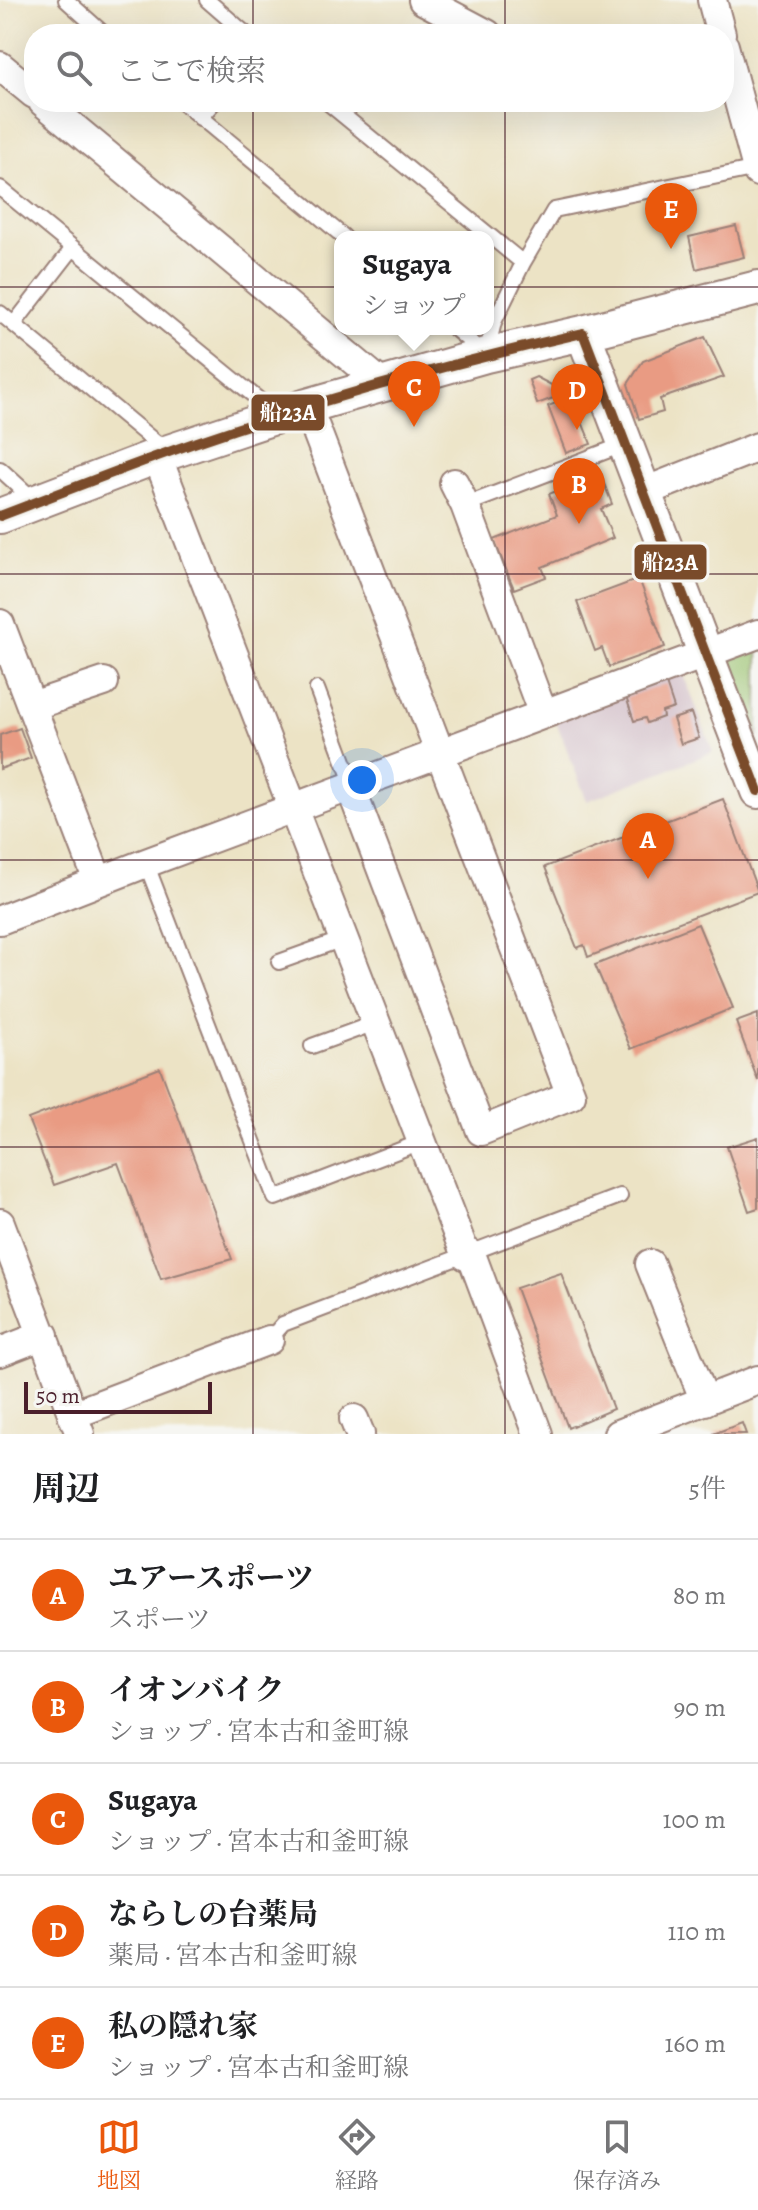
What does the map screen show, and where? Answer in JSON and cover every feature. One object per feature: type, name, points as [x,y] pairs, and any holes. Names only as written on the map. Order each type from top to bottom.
[{"type":"street","points":[[423,0],[468,24]]},
{"type":"street","points":[[712,0],[718,24]]},
{"type":"street","points":[[0,66],[24,86]]},
{"type":"street","points":[[738,79],[758,170]]},
{"type":"street","points":[[55,112],[382,384]]},
{"type":"street","points":[[0,516],[162,455],[382,384],[758,288]]},
{"type":"street","points":[[583,333],[758,791]]},
{"type":"street","points":[[293,411],[440,753],[571,1095],[481,1131],[351,785]]},
{"type":"street","points":[[644,492],[758,447]]},
{"type":"street","points":[[162,455],[291,808],[538,1434]]},
{"type":"street","points":[[460,494],[543,714]]},
{"type":"street","points":[[0,624],[98,881]]},
{"type":"street","points":[[0,920],[758,634]]},
{"type":"street","points":[[32,706],[104,682]]},
{"type":"street","points":[[0,1223],[76,1425],[269,1340]]},
{"type":"street","points":[[650,1264],[705,1401]]},
{"type":"street","points":[[0,1352],[44,1335]]},
{"type":"street","points":[[618,1434],[758,1380]]},
{"type":"lane","points":[[66,0],[93,24]]},
{"type":"lane","points":[[207,0],[235,24]]},
{"type":"lane","points":[[193,112],[337,231]]},
{"type":"lane","points":[[200,118],[205,112]]},
{"type":"lane","points":[[339,112],[484,231]]},
{"type":"lane","points":[[494,322],[554,210],[758,170]]},
{"type":"lane","points":[[0,188],[73,248],[293,411]]},
{"type":"lane","points":[[494,239],[523,263]]},
{"type":"lane","points":[[14,324],[73,248]]},
{"type":"lane","points":[[0,313],[162,455]]},
{"type":"lane","points":[[462,335],[486,355],[491,335]]},
{"type":"lane","points":[[460,494],[625,444]]},
{"type":"lane","points":[[0,469],[36,502]]},
{"type":"lane","points":[[317,689],[351,785]]},
{"type":"lane","points":[[146,863],[275,1198],[421,1142]]},
{"type":"lane","points":[[279,962],[343,939]]},
{"type":"lane","points":[[312,1046],[375,1023]]},
{"type":"lane","points":[[269,1340],[283,1324],[620,1196]]},
{"type":"shaded area","points":[[682,670],[713,752],[587,801],[555,719]]},
{"type":"green space","points":[[758,645],[758,736],[730,662],[734,654]]},
{"type":"building","points":[[736,226],[744,257],[696,269],[689,237]]},
{"type":"building","points":[[705,337],[724,377],[660,399],[663,412],[639,419],[628,384],[643,361]]},
{"type":"building","points":[[536,377],[567,393],[537,404],[529,380]]},
{"type":"building","points":[[572,397],[591,444],[566,453],[548,406]]},
{"type":"building","points":[[600,473],[612,504],[601,509],[613,538],[542,567],[546,577],[514,589],[494,540],[557,515],[549,494]]},
{"type":"building","points":[[639,579],[665,647],[609,667],[602,648],[595,651],[577,602]]},
{"type":"building","points":[[666,684],[674,708],[662,712],[663,717],[647,723],[645,718],[634,721],[626,697]]},
{"type":"building","points":[[691,713],[699,738],[681,744],[673,719]]},
{"type":"building","points":[[20,728],[31,758],[0,769],[0,735]]},
{"type":"building","points":[[723,799],[758,892],[588,957],[584,945],[577,948],[545,867]]},
{"type":"building","points":[[698,924],[733,1008],[631,1049],[595,965]]},
{"type":"building","points":[[758,1014],[758,1081],[736,1022]]},
{"type":"building","points":[[160,1068],[232,1259],[161,1279],[118,1163],[54,1185],[28,1119]]},
{"type":"building","points":[[758,1137],[758,1208],[749,1211],[727,1147]]},
{"type":"building","points":[[561,1273],[613,1409],[568,1428],[516,1288]]},
{"type":"building","points":[[742,1423],[746,1434],[713,1434]]},
{"type":"transit line","name":"船23A","points":[[583,333],[758,791]]},
{"type":"transit line","name":"船23A","points":[[0,516],[180,448],[299,409],[441,368],[583,333]]},
{"type":"place","name":"私の隠れ家","points":[[671,249]]},
{"type":"place","name":"Sugaya","points":[[414,427]]},
{"type":"place","name":"ならしの台薬局","points":[[577,430]]},
{"type":"place","name":"イオンバイク","points":[[579,524]]},
{"type":"place","name":"ユアースポーツ","points":[[648,879]]}]
